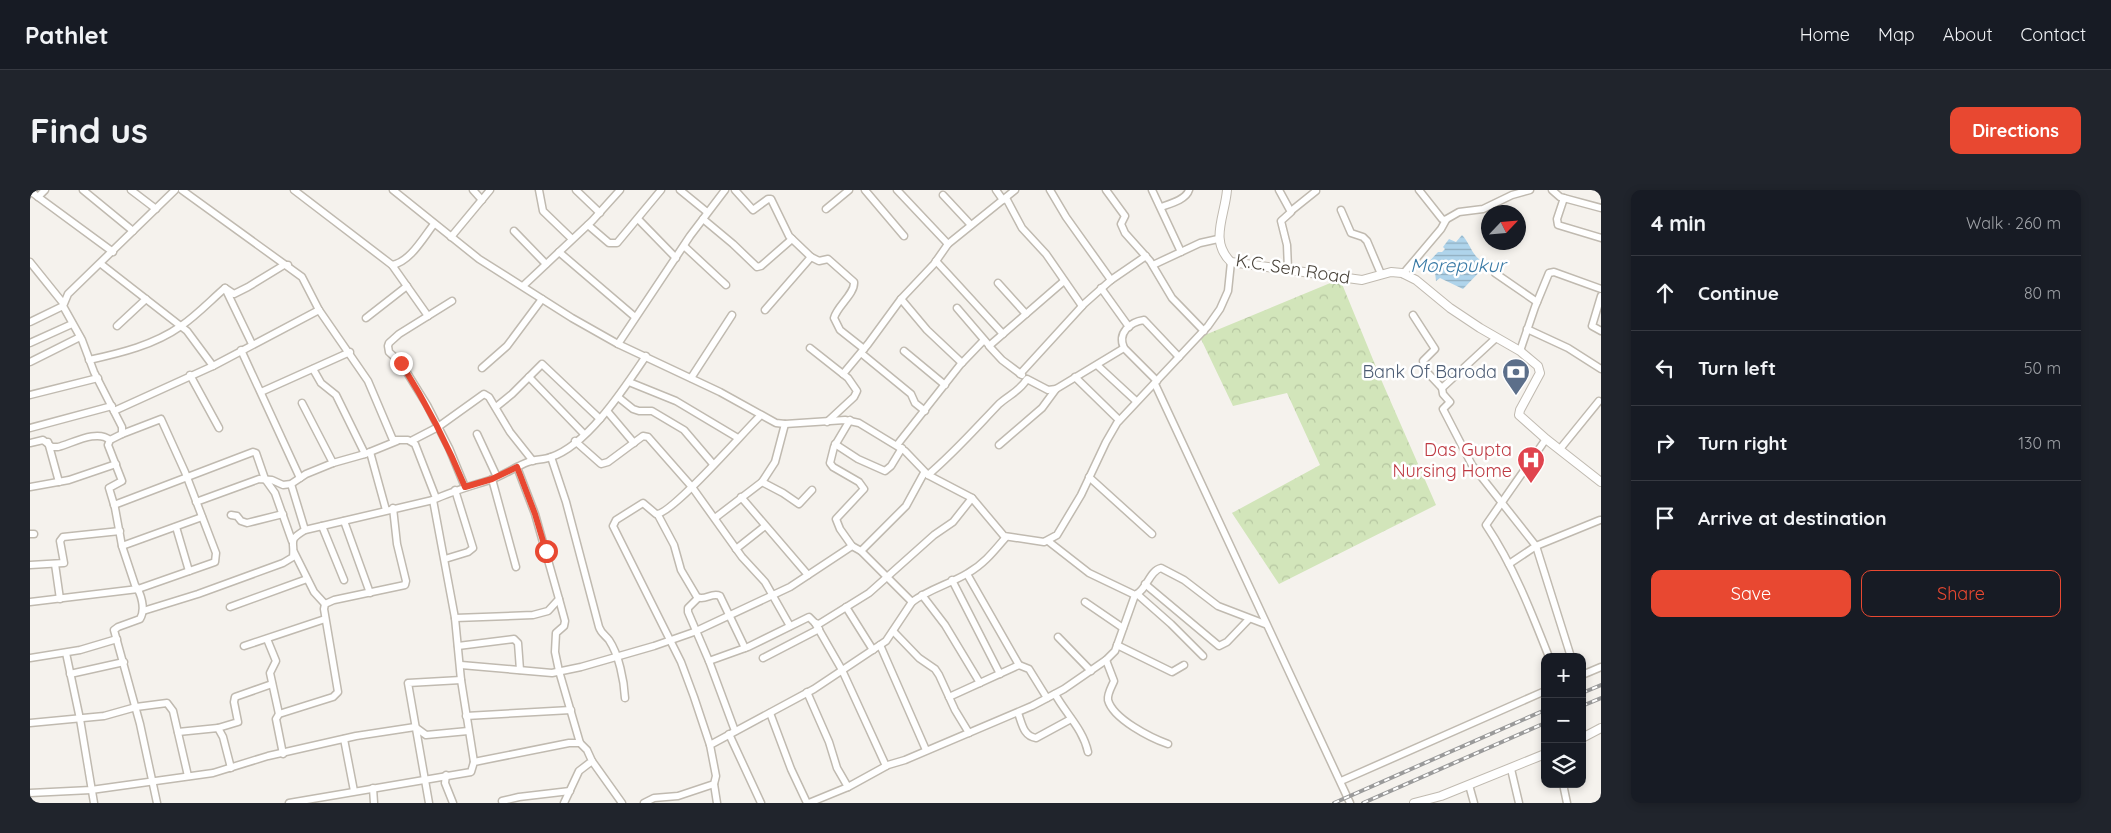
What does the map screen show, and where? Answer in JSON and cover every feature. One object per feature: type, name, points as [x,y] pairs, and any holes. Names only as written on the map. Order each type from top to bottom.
[{"type":"street","points":[[38,197],[45,190]]},
{"type":"street","points":[[83,190],[133,231]]},
{"type":"street","points":[[131,190],[156,209]]},
{"type":"street","points":[[30,322],[63,304],[68,294],[175,190]]},
{"type":"street","points":[[182,190],[302,277],[319,310],[350,352],[372,389],[389,433],[393,440],[397,441]]},
{"type":"street","points":[[294,190],[392,265],[428,316]]},
{"type":"street","points":[[393,190],[479,259],[572,318],[618,344],[691,378],[776,422],[785,424],[850,420],[859,423],[899,447],[926,474],[972,498],[1006,538],[1048,541],[1089,573],[1136,595],[1171,624],[1203,656]]},
{"type":"street","points":[[473,190],[482,200]]},
{"type":"street","points":[[451,237],[490,190]]},
{"type":"street","points":[[539,190],[543,211],[572,239]]},
{"type":"street","points":[[576,190],[600,212]]},
{"type":"street","points":[[523,286],[588,225],[620,190]]},
{"type":"street","points":[[588,225],[609,243],[614,244],[621,239],[661,190]]},
{"type":"street","points":[[680,190],[707,212]]},
{"type":"street","points":[[618,344],[702,219],[725,190]]},
{"type":"street","points":[[736,190],[753,210],[768,199],[772,199],[785,230],[792,239],[818,261],[828,259],[854,282],[854,287],[838,308],[834,318],[840,330],[910,394],[915,403],[925,410]]},
{"type":"street","points":[[826,209],[849,190]]},
{"type":"street","points":[[866,190],[904,236]]},
{"type":"street","points":[[897,190],[948,244]]},
{"type":"street","points":[[996,190],[1004,199],[1022,228],[1046,254],[1082,306]]},
{"type":"street","points":[[843,374],[948,244],[1015,190]]},
{"type":"street","points":[[1050,190],[1066,217],[1111,280]]},
{"type":"street","points":[[1106,190],[1125,216],[1121,224],[1122,228],[1153,265],[1172,298],[1204,331]]},
{"type":"street","points":[[1152,190],[1181,252]]},
{"type":"street","points":[[1160,207],[1183,198],[1188,190]]},
{"type":"street","name":"K.C. Sen Road","points":[[1227,190],[1218,239],[1223,252],[1231,262],[1362,280],[1391,272],[1403,274]]},
{"type":"street","points":[[1278,190],[1291,211]]},
{"type":"street","points":[[1419,190],[1442,220],[1446,220]]},
{"type":"street","points":[[1530,190],[1515,192],[1483,209],[1459,212],[1446,220],[1441,229],[1403,274],[1416,280],[1450,308],[1520,351],[1538,366],[1541,371],[1519,415],[1546,439],[1601,482]]},
{"type":"street","points":[[1552,190],[1564,198],[1601,208]]},
{"type":"street","points":[[30,191],[113,252]]},
{"type":"street","points":[[1288,269],[1281,220],[1316,191]]},
{"type":"street","points":[[943,195],[971,225]]},
{"type":"street","points":[[1564,198],[1557,219],[1558,225],[1601,238]]},
{"type":"street","points":[[1341,210],[1351,233],[1363,237],[1367,241],[1382,274]]},
{"type":"street","points":[[638,219],[676,258]]},
{"type":"street","points":[[702,219],[757,266],[761,266],[792,239]]},
{"type":"street","points":[[392,265],[411,253],[434,224]]},
{"type":"street","points":[[514,231],[546,264]]},
{"type":"street","points":[[1153,265],[1203,242],[1218,239]]},
{"type":"street","points":[[684,246],[726,285]]},
{"type":"street","points":[[559,252],[635,317]]},
{"type":"street","points":[[1020,374],[1101,288],[1146,256]]},
{"type":"street","points":[[765,310],[811,257]]},
{"type":"street","points":[[936,261],[1003,334]]},
{"type":"street","points":[[30,262],[63,304],[122,427],[122,434]]},
{"type":"street","points":[[1048,541],[1057,535],[1064,524],[1119,420],[1216,316],[1226,298],[1230,282],[1231,262]]},
{"type":"street","points":[[101,264],[190,334],[213,366]]},
{"type":"street","points":[[225,288],[234,294],[248,288],[284,265],[288,265]]},
{"type":"street","points":[[1520,351],[1548,275],[1552,272],[1601,289]]},
{"type":"street","points":[[1495,273],[1537,302]]},
{"type":"street","points":[[989,346],[1064,281]]},
{"type":"street","points":[[998,283],[1026,314]]},
{"type":"street","points":[[366,318],[407,286]]},
{"type":"street","points":[[89,360],[126,352],[159,338],[181,326],[225,288]]},
{"type":"street","points":[[225,288],[252,344]]},
{"type":"street","points":[[1101,288],[1130,327]]},
{"type":"street","points":[[1601,296],[1592,326],[1601,331]]},
{"type":"street","points":[[482,368],[507,346],[542,298]]},
{"type":"street","points":[[117,326],[146,299]]},
{"type":"street","points":[[901,300],[927,330],[962,363]]},
{"type":"street","points":[[452,301],[399,334],[388,346],[389,352],[401,363],[438,427],[465,487]]},
{"type":"street","points":[[957,308],[1002,360],[1027,379],[1048,390],[1056,389],[1124,348]]},
{"type":"street","points":[[30,428],[113,409],[213,366],[319,310]]},
{"type":"street","points":[[691,378],[732,315]]},
{"type":"street","points":[[1413,315],[1435,349],[1423,362],[1423,366],[1442,388],[1443,394],[1450,402],[1443,411],[1466,456],[1536,546],[1570,653]]},
{"type":"street","points":[[1179,357],[1148,321],[1142,320],[1130,327],[1121,336],[1124,348],[1156,382],[1265,624],[1350,803]]},
{"type":"street","points":[[30,343],[72,324]]},
{"type":"street","points":[[1527,329],[1568,348],[1601,369]]},
{"type":"street","points":[[30,362],[80,337]]},
{"type":"street","points":[[1442,388],[1496,338]]},
{"type":"street","points":[[835,444],[858,459],[885,471],[892,466],[899,447],[925,410],[962,363],[984,340]]},
{"type":"street","points":[[810,348],[856,386],[857,392],[827,422]]},
{"type":"street","points":[[241,350],[300,478]]},
{"type":"street","points":[[904,351],[944,385]]},
{"type":"street","points":[[261,392],[350,352]]},
{"type":"street","points":[[292,541],[294,536],[305,530],[434,499],[454,490],[495,478],[533,461],[551,457],[575,441],[600,419],[629,382],[646,356]]},
{"type":"street","points":[[1097,364],[1136,401]]},
{"type":"street","points":[[496,408],[540,366],[545,365],[600,419]]},
{"type":"street","points":[[313,369],[321,383],[336,395],[368,453],[390,509],[406,581],[402,587],[334,600],[324,604]]},
{"type":"street","points":[[190,376],[219,428]]},
{"type":"street","points":[[529,377],[584,434]]},
{"type":"street","points":[[30,395],[98,378]]},
{"type":"street","points":[[1075,378],[1119,420]]},
{"type":"street","points":[[861,551],[906,506],[926,474],[971,436],[999,405],[1011,394],[1017,392],[1027,379]]},
{"type":"street","points":[[629,382],[676,401],[738,438]]},
{"type":"street","points":[[999,445],[1042,408],[1056,389]]},
{"type":"street","points":[[196,502],[254,481],[265,479],[283,485],[291,484],[333,463],[368,453],[397,441],[411,441],[438,427],[484,394],[489,397],[510,432],[533,461]]},
{"type":"street","points":[[618,397],[633,409],[652,411],[684,430],[713,464]]},
{"type":"street","points":[[1560,449],[1599,401]]},
{"type":"street","points":[[302,403],[333,463]]},
{"type":"street","points":[[607,411],[634,443]]},
{"type":"street","points":[[658,515],[668,509],[692,487],[761,415]]},
{"type":"street","points":[[30,602],[138,589],[215,562],[217,557],[202,517],[161,419],[122,434],[110,440],[108,445],[122,482],[109,488],[122,546],[138,589],[143,611],[140,619],[114,630],[136,707],[157,803]]},
{"type":"street","points":[[850,420],[835,444],[830,456],[830,463],[833,467],[859,482],[864,489],[836,519],[840,529],[852,546],[861,551],[912,602]]},
{"type":"street","points":[[715,518],[762,482],[775,462],[785,424]]},
{"type":"street","points":[[477,434],[495,478],[516,567]]},
{"type":"street","points":[[30,443],[40,440],[48,441],[52,447],[58,447],[96,436],[106,436],[110,440]]},
{"type":"street","points":[[575,441],[601,464],[608,462],[643,436],[648,437],[692,487],[736,548],[765,582],[790,626]]},
{"type":"street","points":[[1546,439],[1486,525],[1497,540],[1509,564],[1547,653]]},
{"type":"street","points":[[48,441],[59,482]]},
{"type":"street","points":[[289,803],[471,772],[474,762],[461,680],[455,618],[445,559],[434,499],[415,444],[411,441]]},
{"type":"street","points":[[114,505],[253,452],[258,455],[265,479],[273,489],[283,514],[294,552],[307,579],[324,604],[338,692],[333,697],[279,714],[276,719],[283,754]]},
{"type":"street","points":[[551,457],[566,502],[599,627],[608,640],[624,680],[625,698]]},
{"type":"street","points":[[30,487],[59,482],[116,464]]},
{"type":"street","points":[[517,467],[535,514],[565,621],[564,626],[556,633],[555,638],[559,672],[580,743],[622,803]]},
{"type":"street","points":[[1089,477],[1152,534]]},
{"type":"street","points":[[762,482],[799,504],[812,490]]},
{"type":"street","points":[[291,484],[305,530]]},
{"type":"street","points":[[445,559],[468,552],[473,548],[454,490]]},
{"type":"street","points":[[741,497],[808,575]]},
{"type":"street","points":[[814,623],[819,624],[869,593],[934,535],[953,522],[972,498]]},
{"type":"street","points":[[698,598],[681,570],[678,554],[658,515],[643,502],[616,520],[613,526],[670,641],[694,697],[710,745],[716,776],[714,784],[717,803]]},
{"type":"street","points":[[231,515],[237,516],[241,521],[247,523],[283,514]]},
{"type":"street","points":[[122,546],[202,517]]},
{"type":"street","points":[[1509,564],[1536,546],[1600,519],[1601,528]]},
{"type":"street","points":[[344,521],[370,593]]},
{"type":"street","points":[[322,526],[344,580]]},
{"type":"street","points":[[736,548],[765,526]]},
{"type":"street","points":[[176,527],[189,571]]},
{"type":"street","points":[[30,565],[64,563],[60,541],[63,537],[120,531]]},
{"type":"street","points":[[710,745],[807,692],[886,641],[912,602],[922,595],[967,574],[984,563],[1006,538]]},
{"type":"street","points":[[460,665],[552,673],[670,641],[697,631],[772,595],[808,575],[852,546]]},
{"type":"street","points":[[143,611],[198,594],[283,563],[293,557],[294,552]]},
{"type":"street","points":[[54,564],[60,599]]},
{"type":"street","points":[[770,713],[791,768],[808,803],[848,787],[886,766],[1018,713],[1055,694],[1091,671],[1115,651],[1136,595],[1156,569],[1163,568],[1184,580],[1218,606],[1265,624]]},
{"type":"street","points":[[967,574],[1020,665],[1028,669],[1047,698]]},
{"type":"street","points":[[230,607],[307,579]]},
{"type":"street","points":[[952,580],[1000,674]]},
{"type":"street","points":[[1145,584],[1219,646],[1227,642],[1249,619]]},
{"type":"street","points":[[745,648],[719,595],[698,598],[687,610],[709,661],[732,733],[761,803]]},
{"type":"street","points":[[922,595],[949,631],[980,683]]},
{"type":"street","points":[[455,618],[533,616],[548,610],[559,599]]},
{"type":"street","points":[[1085,602],[1124,628]]},
{"type":"street","points":[[846,606],[873,650]]},
{"type":"street","points":[[709,661],[745,648],[809,617],[819,630],[842,670],[886,766]]},
{"type":"street","points":[[244,646],[325,619]]},
{"type":"street","points":[[763,658],[819,630]]},
{"type":"street","points":[[893,632],[919,658],[934,669],[969,733]]},
{"type":"street","points":[[1058,637],[1091,671]]},
{"type":"street","points":[[30,658],[66,652],[117,639]]},
{"type":"street","points":[[267,639],[276,661],[270,673],[279,714]]},
{"type":"street","points":[[458,646],[514,639],[518,643],[520,670]]},
{"type":"street","points":[[880,645],[926,750]]},
{"type":"street","points":[[1117,645],[1172,672],[1184,665]]},
{"type":"street","points":[[66,652],[80,719],[94,803]]},
{"type":"street","points":[[1106,660],[1114,681],[1108,695],[1108,700],[1112,706],[1136,730],[1168,744]]},
{"type":"street","points":[[70,674],[124,662]]},
{"type":"street","points":[[949,697],[1020,665]]},
{"type":"street","points":[[1586,673],[1601,667]]},
{"type":"street","points":[[430,803],[408,683],[461,680]]},
{"type":"street","points":[[178,732],[218,728],[238,722],[234,702],[235,697],[272,684]]},
{"type":"street","points":[[807,692],[829,742],[837,768],[848,787]]},
{"type":"street","points":[[1341,781],[1541,693]]},
{"type":"street","points":[[1055,694],[1082,732],[1088,752]]},
{"type":"street","points":[[30,723],[104,716],[136,707],[168,703],[173,711],[188,776]]},
{"type":"street","points":[[466,716],[571,710]]},
{"type":"street","points":[[1018,713],[1025,731],[1032,738],[1036,738],[1071,719]]},
{"type":"street","points":[[30,793],[91,790],[212,773],[268,756],[283,754],[344,738],[415,727],[426,735],[468,731]]},
{"type":"street","points":[[218,728],[223,737],[231,768]]},
{"type":"street","points":[[1586,736],[1601,728]]},
{"type":"street","points":[[344,738],[354,791]]},
{"type":"street","points":[[474,762],[569,743],[580,743]]},
{"type":"street","points":[[1414,803],[1428,801],[1541,756]]},
{"type":"street","points":[[564,803],[579,771],[592,761]]},
{"type":"street","points":[[1511,769],[1519,803]]},
{"type":"street","points":[[446,775],[445,783],[453,803]]},
{"type":"street","points":[[644,803],[654,798],[666,800],[714,784]]},
{"type":"street","points":[[1469,785],[1474,803]]},
{"type":"street","points":[[373,788],[374,803]]},
{"type":"street","points":[[1564,788],[1567,803]]},
{"type":"street","points":[[502,802],[519,797],[570,791]]},
{"type":"green space","points":[[1340,279],[1436,505],[1279,584],[1232,513],[1320,465],[1287,393],[1233,406],[1200,337]]},
{"type":"water","name":"Morepukur","points":[[1462,235],[1476,256],[1483,262],[1488,263],[1463,289],[1440,278],[1436,281],[1435,272],[1425,266],[1438,252],[1442,252],[1445,249],[1443,247],[1449,239],[1456,242]]},
{"type":"railway","points":[[1586,691],[1601,685]]},
{"type":"railway","points":[[1586,704],[1601,698]]},
{"type":"railway","points":[[1334,803],[1541,712]]},
{"type":"railway","points":[[1363,803],[1541,725]]},
{"type":"place","name":"Bank Of Baroda","points":[[1516,396]]},
{"type":"place","name":"Das Gupta Nursing Home","points":[[1531,484]]},
{"type":"route","points":[[401,363],[427,405],[449,448],[465,487],[492,479],[517,467],[535,514],[546,551]]}]
